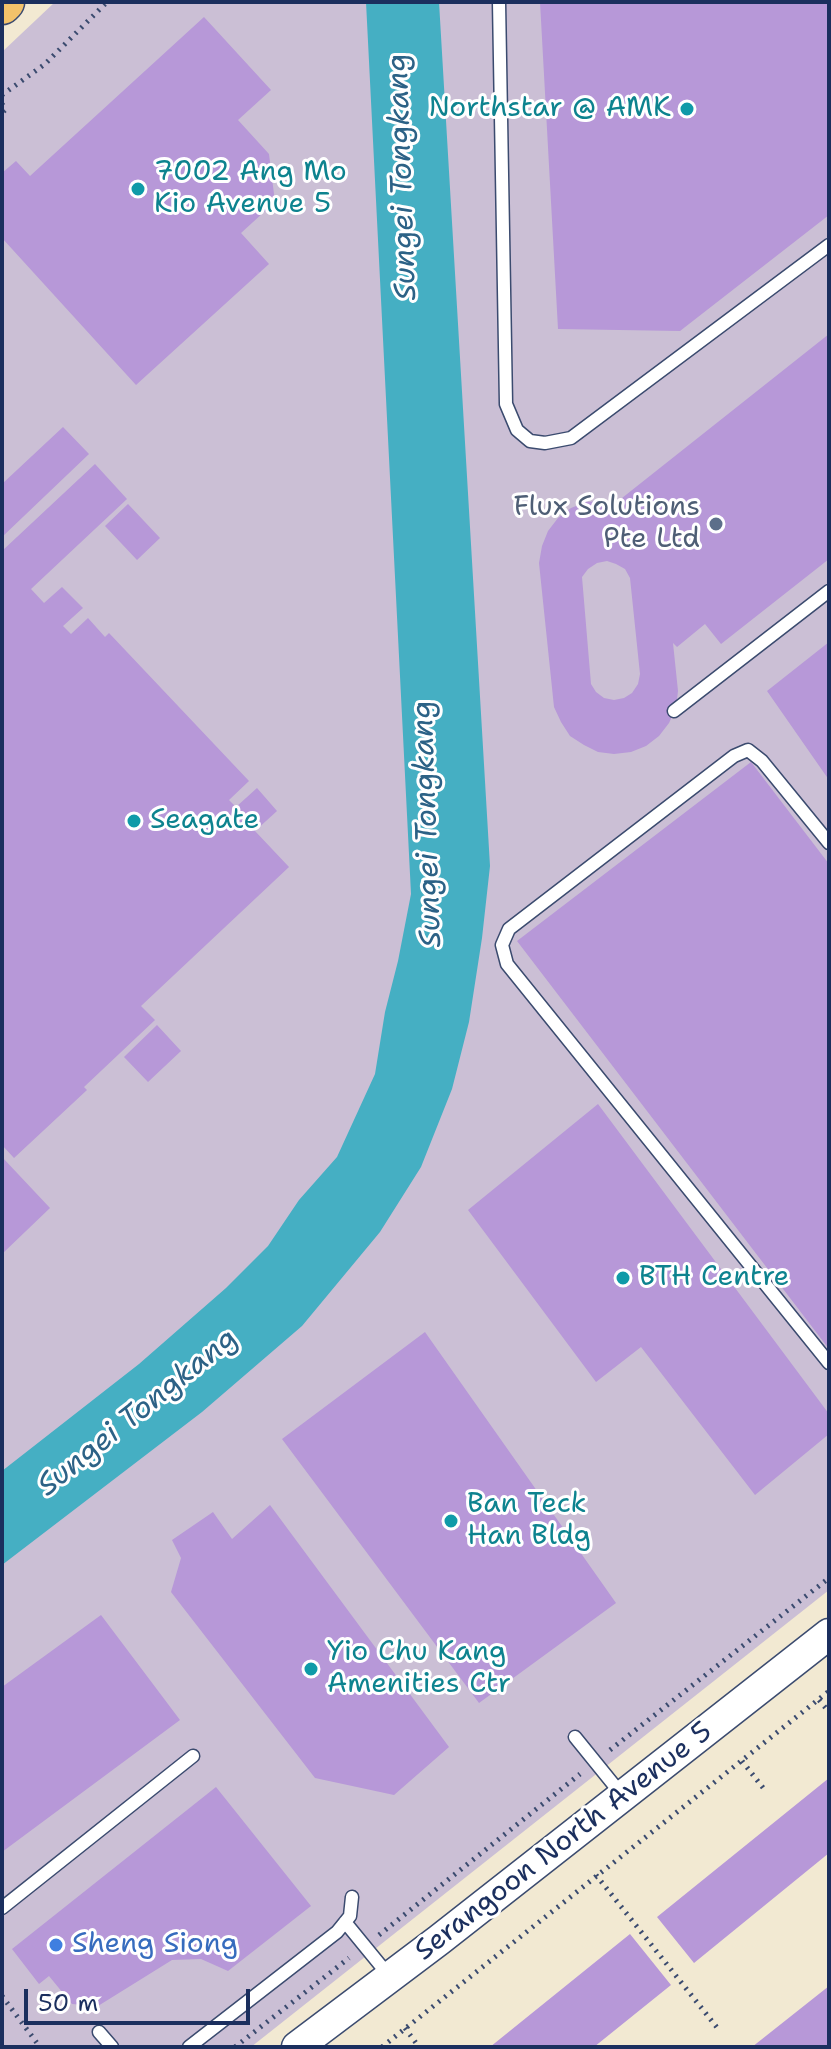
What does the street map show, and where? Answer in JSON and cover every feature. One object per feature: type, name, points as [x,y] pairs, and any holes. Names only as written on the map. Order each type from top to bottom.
[{"type":"street","name":"Serangoon North Avenue 5","points":[[297,2047],[829,1634]]},
{"type":"street","name":"Serangoon North Avenue 5","points":[[332,2047],[829,1657]]},
{"type":"lane","points":[[499,2],[506,404],[517,430],[530,441],[545,443],[571,438],[829,245]]},
{"type":"lane","points":[[674,711],[829,591]]},
{"type":"lane","points":[[829,843],[762,761],[748,750],[734,756],[509,929],[502,945],[507,964],[829,1363]]},
{"type":"lane","points":[[575,1737],[622,1795]]},
{"type":"lane","points":[[2,1908],[193,1756]]},
{"type":"lane","points":[[189,2047],[337,1932],[350,1916],[352,1897]]},
{"type":"lane","points":[[345,1922],[390,1977]]},
{"type":"lane","points":[[99,2032],[112,2047]]},
{"type":"path","points":[[2,95],[45,64],[107,2]]},
{"type":"path","points":[[2,104],[6,109],[2,113]]},
{"type":"path","points":[[235,2047],[829,1578]]},
{"type":"path","points":[[382,2047],[829,1691]]},
{"type":"path","points":[[819,1700],[829,1712]]},
{"type":"path","points":[[742,1761],[764,1789]]},
{"type":"path","points":[[596,1875],[719,2030]]},
{"type":"path","points":[[2,1996],[40,2047]]},
{"type":"path","points":[[405,2028],[419,2047]]},
{"type":"shaded area","points":[[55,2],[829,2],[829,1590],[251,2047],[2,2047],[2,52]]},
{"type":"water","name":"Sungei Tongkang","points":[[366,2],[439,2],[490,866],[469,1022],[452,1089],[421,1167],[380,1232],[302,1326],[202,1412],[2,1565],[2,1471],[139,1364],[226,1288],[268,1246],[299,1200],[337,1157],[375,1074],[411,894]]},
{"type":"building","name":"Northstar @ AMK","points":[[540,2],[829,2],[829,215],[680,331],[558,329]]},
{"type":"building","name":"7002 Ang Mo Kio Avenue 5","points":[[204,17],[271,90],[238,120],[269,154],[275,202],[241,233],[269,264],[136,385],[2,238],[2,173],[16,161],[30,176]]},
{"type":"building","points":[[829,334],[829,559],[721,644],[705,624],[677,647],[673,643],[678,691],[676,708],[669,723],[646,746],[614,754],[598,752],[570,736],[554,707],[539,563],[548,531],[558,518],[586,502],[617,502]],"holes":[[[607,561],[625,569],[630,578],[640,674],[632,693],[614,700],[604,698],[591,684],[582,577],[597,563]]]},
{"type":"building","points":[[63,427],[89,454],[2,537],[2,484]]},
{"type":"building","name":"Seagate","points":[[95,464],[127,499],[31,589],[44,603],[62,587],[83,608],[63,626],[71,634],[88,618],[105,637],[109,633],[249,781],[229,800],[236,807],[257,788],[277,811],[255,831],[289,867],[141,1006],[155,1020],[84,1087],[87,1090],[14,1158],[2,1145],[2,551]]},
{"type":"building","points":[[128,504],[160,538],[137,560],[105,526]]},
{"type":"building","points":[[829,642],[829,780],[767,691]]},
{"type":"building","points":[[751,762],[829,864],[829,1349],[517,941]]},
{"type":"building","points":[[157,1025],[181,1051],[148,1082],[124,1057]]},
{"type":"building","name":"BTH Centre","points":[[598,1104],[829,1414],[829,1434],[755,1495],[641,1347],[596,1382],[468,1210]]},
{"type":"building","points":[[2,1157],[50,1208],[2,1254]]},
{"type":"building","name":"Ban Teck Han Bldg","points":[[425,1332],[616,1603],[479,1703],[282,1439]]},
{"type":"building","name":"Yio Chu Kang Amenities Ctr","points":[[270,1505],[449,1747],[394,1795],[315,1778],[171,1592],[181,1558],[172,1540],[213,1512],[232,1539]]},
{"type":"building","points":[[101,1615],[180,1720],[2,1852],[2,1687]]},
{"type":"building","points":[[829,1778],[829,1853],[694,1963],[657,1917]]},
{"type":"building","points":[[216,1787],[311,1906],[228,1971],[201,1959],[172,1960],[98,2006],[72,2004],[49,1976],[39,1984],[12,1949]]},
{"type":"building","points":[[630,1934],[671,1985],[594,2047],[490,2047]]},
{"type":"building","points":[[829,1986],[829,2047],[752,2047]]},
{"type":"place","name":"Northstar @ AMK","points":[[687,109]]},
{"type":"place","name":"7002 Ang Mo Kio Avenue 5","points":[[138,189]]},
{"type":"place","name":"Flux Solutions Pte Ltd","points":[[716,524]]},
{"type":"place","name":"Seagate","points":[[134,821]]},
{"type":"place","name":"BTH Centre","points":[[623,1278]]},
{"type":"place","name":"Ban Teck Han Bldg","points":[[451,1521]]},
{"type":"place","name":"Yio Chu Kang Amenities Ctr","points":[[311,1669]]},
{"type":"place","name":"Sheng Siong","points":[[56,1945]]}]
